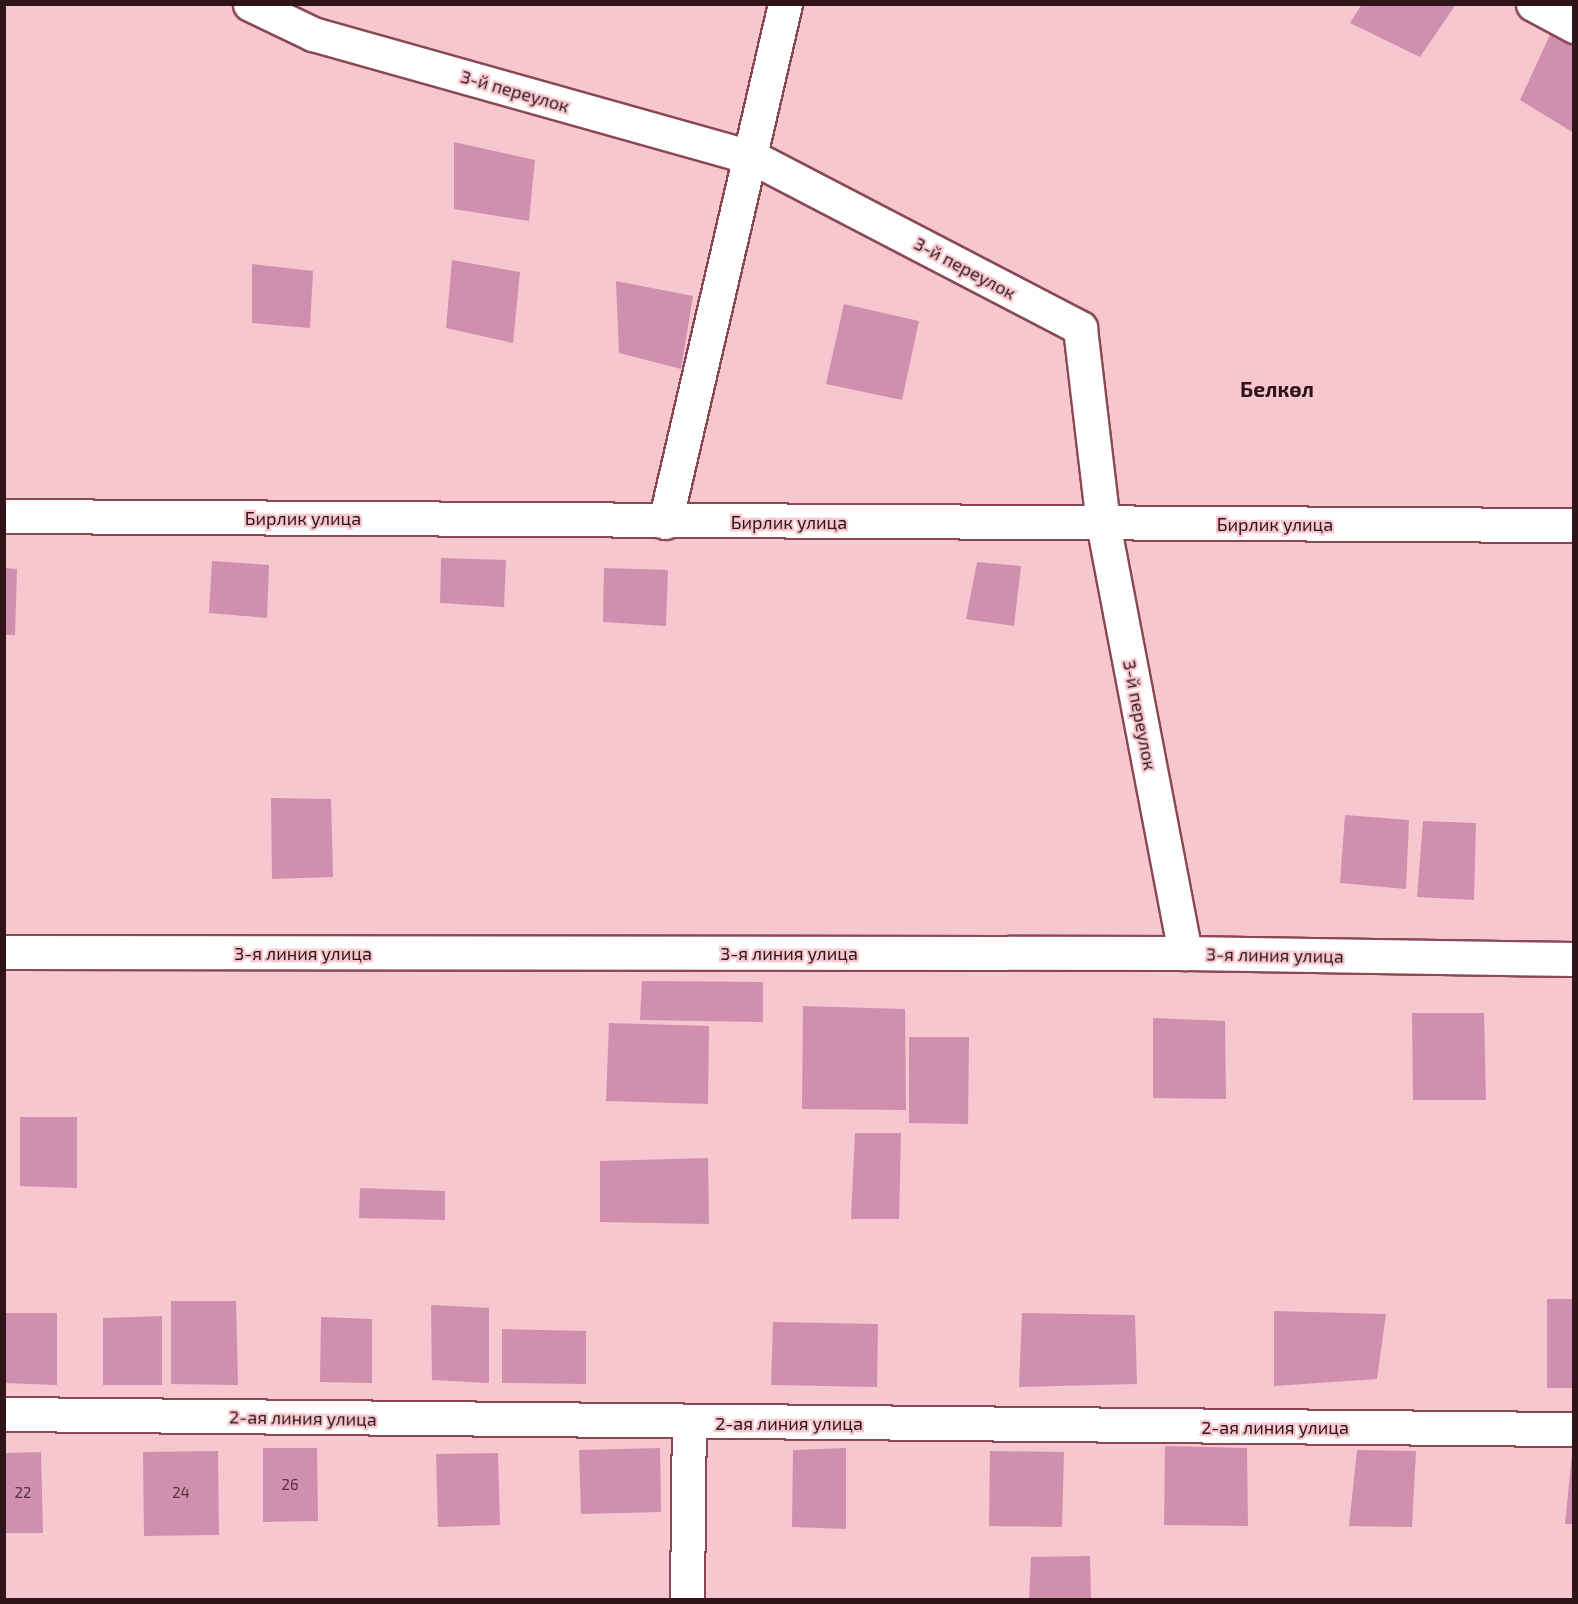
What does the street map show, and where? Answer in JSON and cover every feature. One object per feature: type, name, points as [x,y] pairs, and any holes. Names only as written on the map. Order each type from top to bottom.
[{"type":"street","name":"3-й переулок","points":[[250,4],[314,34],[752,157],[1080,328],[1103,523],[1185,953]]},
{"type":"street","points":[[665,522],[752,157],[785,4]]},
{"type":"street","points":[[1533,4],[1574,26]]},
{"type":"street","name":"Бирлик улица","points":[[4,516],[665,522],[1574,525]]},
{"type":"street","name":"3-я линия улица","points":[[4,952],[1185,953],[1574,959]]},
{"type":"street","name":"2-ая линия улица","points":[[4,1414],[1574,1429]]},
{"type":"street","points":[[687,1599],[689,1422]]},
{"type":"building","points":[[1362,4],[1456,4],[1420,57],[1350,23]]},
{"type":"building","points":[[1555,24],[1574,36],[1574,133],[1520,100]]},
{"type":"building","points":[[454,142],[535,160],[529,221],[454,209]]},
{"type":"building","points":[[452,260],[520,272],[513,343],[446,328]]},
{"type":"building","points":[[252,264],[313,271],[310,328],[252,323]]},
{"type":"building","points":[[616,281],[693,296],[681,369],[619,353]]},
{"type":"building","points":[[844,304],[919,321],[902,400],[826,384]]},
{"type":"building","points":[[441,558],[506,560],[504,607],[440,603]]},
{"type":"building","points":[[212,561],[269,565],[267,618],[209,613]]},
{"type":"building","points":[[977,562],[1021,566],[1014,626],[966,619]]},
{"type":"building","points":[[4,568],[17,569],[15,635],[4,635]]},
{"type":"building","points":[[604,568],[668,570],[666,626],[603,622]]},
{"type":"building","points":[[271,798],[331,799],[333,877],[272,879]]},
{"type":"building","points":[[1345,815],[1409,820],[1406,889],[1340,883]]},
{"type":"building","points":[[1423,821],[1476,823],[1474,900],[1417,897]]},
{"type":"building","points":[[642,981],[763,982],[763,1022],[640,1020]]},
{"type":"building","points":[[803,1006],[905,1009],[906,1110],[802,1109]]},
{"type":"building","points":[[1412,1013],[1484,1013],[1486,1100],[1413,1100]]},
{"type":"building","points":[[1153,1018],[1225,1021],[1226,1099],[1153,1098]]},
{"type":"building","points":[[609,1023],[709,1026],[708,1104],[606,1101]]},
{"type":"building","points":[[909,1037],[969,1037],[968,1124],[909,1123]]},
{"type":"building","points":[[20,1117],[77,1117],[77,1188],[20,1186]]},
{"type":"building","points":[[855,1133],[901,1133],[899,1219],[851,1219]]},
{"type":"building","points":[[708,1158],[709,1224],[600,1222],[600,1161]]},
{"type":"building","points":[[360,1188],[445,1191],[445,1220],[359,1218]]},
{"type":"building","points":[[1547,1299],[1574,1299],[1574,1388],[1547,1388]]},
{"type":"building","points":[[171,1301],[236,1301],[238,1385],[171,1384]]},
{"type":"building","points":[[431,1305],[489,1308],[489,1383],[432,1380]]},
{"type":"building","points":[[1274,1311],[1386,1314],[1377,1379],[1274,1386]]},
{"type":"building","points":[[4,1313],[57,1313],[57,1385],[4,1383]]},
{"type":"building","points":[[1022,1313],[1135,1315],[1137,1384],[1019,1387]]},
{"type":"building","points":[[162,1316],[162,1385],[103,1385],[103,1318]]},
{"type":"building","points":[[321,1317],[372,1319],[372,1383],[320,1382]]},
{"type":"building","points":[[773,1322],[878,1324],[877,1387],[771,1385]]},
{"type":"building","points":[[502,1329],[586,1331],[586,1384],[502,1383]]},
{"type":"building","points":[[1165,1446],[1247,1448],[1248,1526],[1164,1525]]},
{"type":"building","points":[[263,1448],[317,1448],[318,1521],[263,1522]]},
{"type":"building","points":[[660,1448],[661,1512],[581,1514],[579,1450]]},
{"type":"building","points":[[846,1448],[846,1529],[792,1527],[793,1450]]},
{"type":"building","points":[[1357,1450],[1416,1451],[1412,1527],[1349,1526]]},
{"type":"building","points":[[218,1451],[219,1535],[144,1536],[143,1452]]},
{"type":"building","points":[[990,1451],[1064,1452],[1062,1527],[989,1526]]},
{"type":"building","points":[[41,1452],[43,1533],[4,1533],[4,1453]]},
{"type":"building","points":[[498,1453],[500,1525],[438,1527],[436,1454]]},
{"type":"building","points":[[1572,1454],[1574,1454],[1574,1524],[1565,1524]]},
{"type":"building","points":[[1090,1556],[1091,1600],[1029,1600],[1031,1557]]},
{"type":"district","name":"Белкөл","points":[[1277,389]]}]
